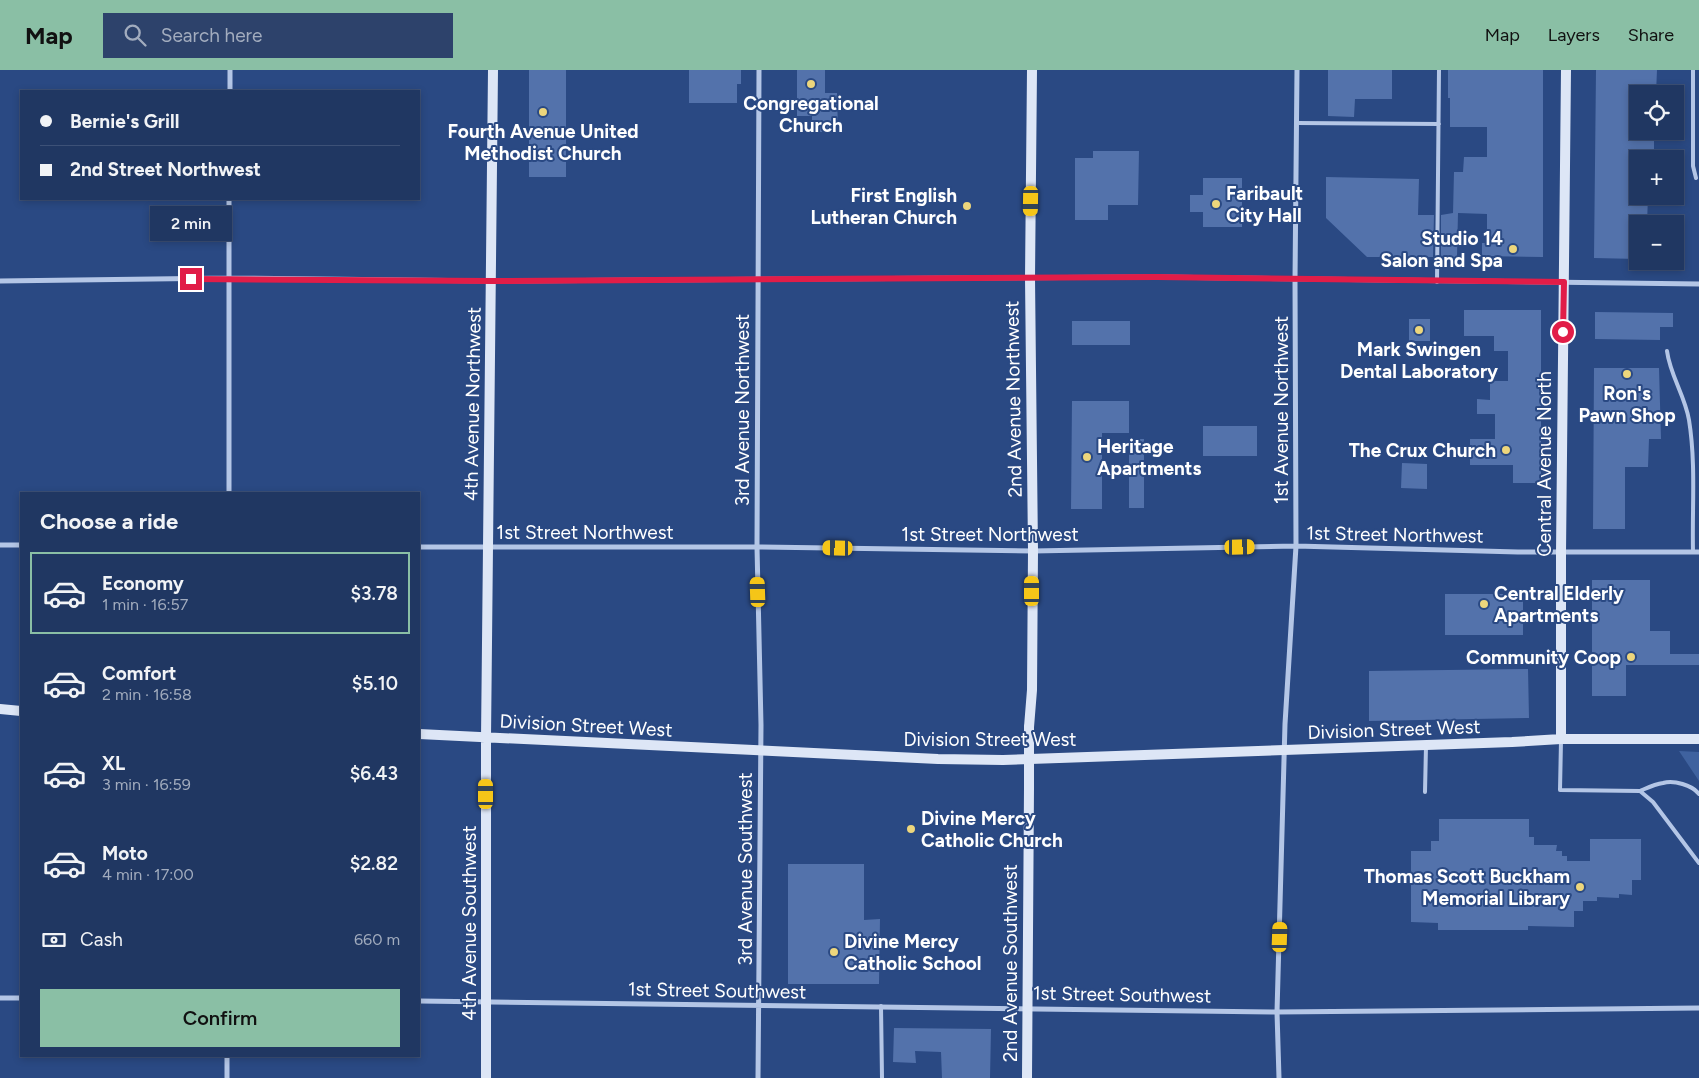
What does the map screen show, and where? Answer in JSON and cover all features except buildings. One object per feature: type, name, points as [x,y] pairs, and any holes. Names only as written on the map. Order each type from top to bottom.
[{"type":"street","points":[[230,70],[230,90]]},
{"type":"street","name":"4th Avenue Northwest","points":[[486,738],[494,70]]},
{"type":"street","name":"3rd Avenue Northwest","points":[[759,70],[756,547],[761,751]]},
{"type":"street","name":"2nd Avenue Northwest","points":[[1029,728],[1032,690],[1030,278],[1032,70]]},
{"type":"street","name":"1st Avenue Northwest","points":[[1279,1078],[1277,1012],[1285,724],[1296,546],[1295,280],[1297,70]]},
{"type":"street","name":"Central Avenue North","points":[[1561,739],[1566,70]]},
{"type":"street","points":[[229,200],[229,492]]},
{"type":"street","points":[[0,281],[229,278],[491,281],[1157,277],[1699,284]]},
{"type":"street","points":[[0,545],[20,545]]},
{"type":"street","name":"1st Street Northwest","points":[[420,547],[756,547],[1032,551],[1296,546],[1561,552],[1699,552]]},
{"type":"street","points":[[0,709],[20,711]]},
{"type":"street","name":"2nd Avenue Southwest","points":[[1027,1078],[1029,728]]},
{"type":"street","name":"Division Street West","points":[[420,734],[761,751],[1003,760],[1561,739],[1699,739]]},
{"type":"street","name":"4th Avenue Southwest","points":[[486,738],[486,1078]]},
{"type":"street","name":"3rd Avenue Southwest","points":[[758,1078],[761,751]]},
{"type":"street","points":[[0,998],[20,998]]},
{"type":"street","name":"1st Street Southwest","points":[[420,1001],[1277,1012],[1699,1008]]},
{"type":"street","points":[[226,1078],[227,1057]]},
{"type":"lane","points":[[1437,282],[1439,70]]},
{"type":"lane","points":[[1693,70],[1693,166],[1696,178]]},
{"type":"lane","points":[[1297,123],[1439,124]]},
{"type":"lane","points":[[1667,351],[1669,364],[1680,387],[1689,419],[1692,449],[1693,552]]},
{"type":"lane","points":[[1561,739],[1560,790],[1640,791],[1664,782],[1681,783],[1695,789],[1699,794]]},
{"type":"lane","points":[[1425,792],[1426,745]]},
{"type":"lane","points":[[1640,791],[1653,802],[1699,864]]},
{"type":"lane","points":[[881,1006],[882,1078]]},
{"type":"shaded area","points":[[1679,751],[1699,752],[1699,781]]},
{"type":"place","name":"Congregational Church","points":[[811,84]]},
{"type":"place","name":"Fourth Avenue United Methodist Church","points":[[543,112]]},
{"type":"place","name":"Faribault City Hall","points":[[1216,204]]},
{"type":"place","name":"First English Lutheran Church","points":[[967,206]]},
{"type":"place","name":"Studio 14 Salon and Spa","points":[[1513,249]]},
{"type":"place","name":"Mark Swingen Dental Laboratory","points":[[1419,330]]},
{"type":"place","name":"Ron's Pawn Shop","points":[[1627,374]]},
{"type":"place","name":"The Crux Church","points":[[1506,450]]},
{"type":"place","name":"Heritage Apartments","points":[[1087,457]]},
{"type":"place","name":"Central Elderly Apartments","points":[[1484,604]]},
{"type":"place","name":"Community Coop","points":[[1631,657]]},
{"type":"place","name":"Divine Mercy Catholic Church","points":[[911,829]]},
{"type":"place","name":"Thomas Scott Buckham Memorial Library","points":[[1580,887]]},
{"type":"place","name":"Divine Mercy Catholic School","points":[[834,952]]},
{"type":"route","points":[[191,279],[491,281],[1157,277],[1437,282],[1564,282],[1563,332]]}]
